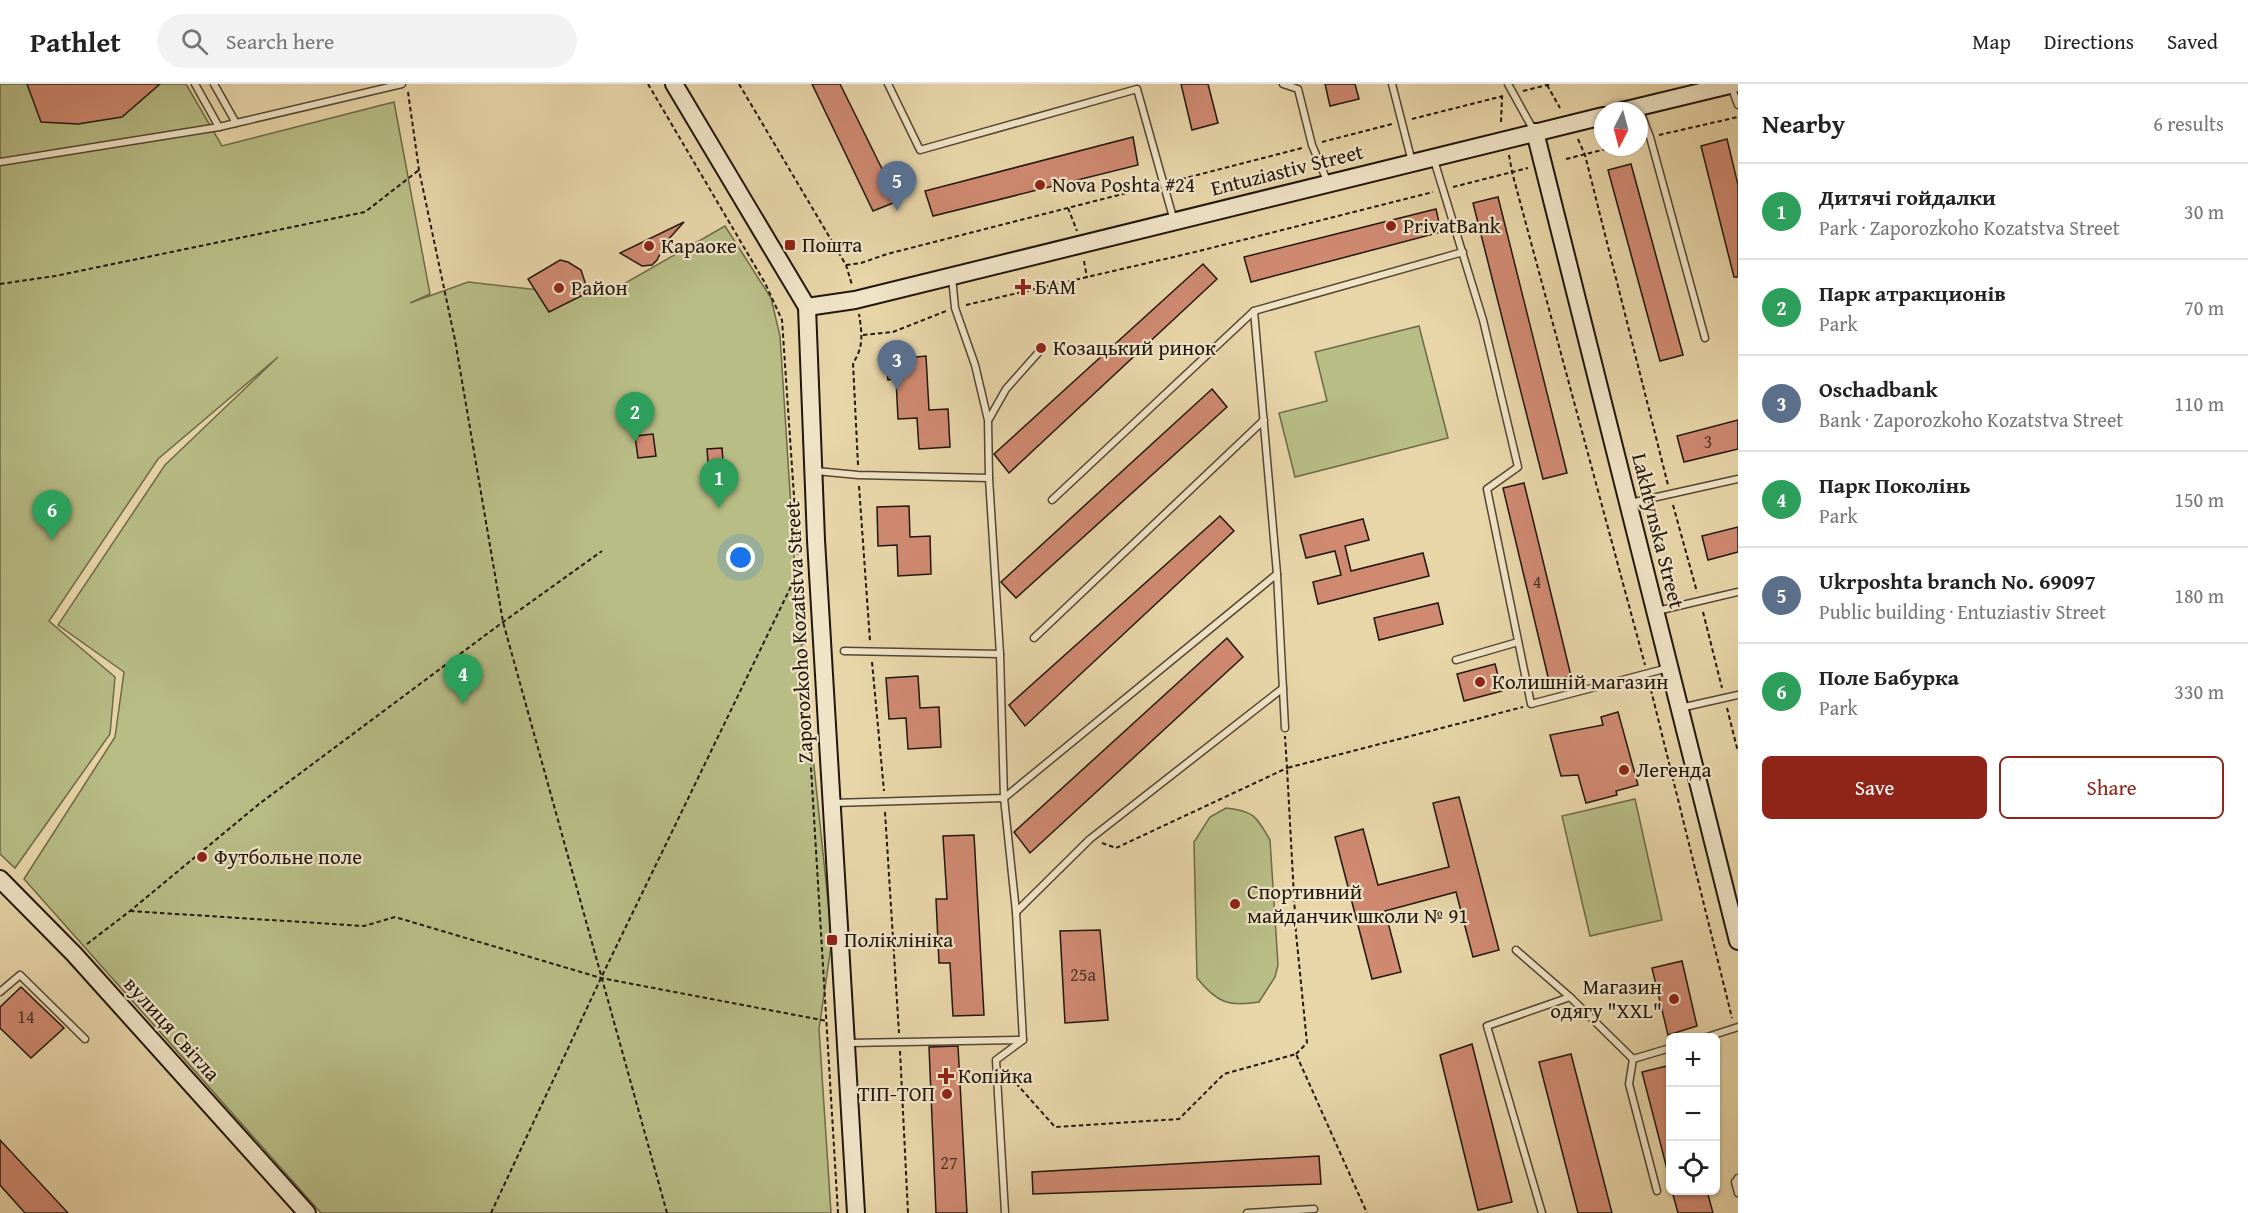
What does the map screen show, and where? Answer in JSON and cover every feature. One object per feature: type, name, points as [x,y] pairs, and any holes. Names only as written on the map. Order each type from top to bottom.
[{"type":"street","name":"Zaporozkoho Kozatstva Street","points":[[674,84],[807,307],[816,540],[856,1213]]},
{"type":"street","points":[[1648,105],[1732,84]]},
{"type":"street","name":"Entuziastiv Street","points":[[807,307],[855,300],[1594,118]]},
{"type":"street","name":"Lakhtynska Street","points":[[1534,132],[1737,934]]},
{"type":"street","name":"вулиця Світла","points":[[0,879],[74,954],[307,1213]]},
{"type":"lane","points":[[195,84],[219,127]]},
{"type":"lane","points":[[214,84],[236,123]]},
{"type":"lane","points":[[0,162],[219,127],[402,84]]},
{"type":"lane","points":[[888,84],[920,150],[1137,89],[1174,222]]},
{"type":"lane","points":[[1283,84],[1297,86],[1312,145],[1328,184]]},
{"type":"lane","points":[[1392,84],[1412,163]]},
{"type":"lane","points":[[1508,84],[1534,132]]},
{"type":"lane","points":[[1732,84],[1738,105]]},
{"type":"lane","points":[[1648,132],[1705,338]]},
{"type":"lane","points":[[1434,157],[1483,320],[1518,467],[1487,489],[1531,704],[1669,668]]},
{"type":"lane","points":[[1052,500],[1254,311],[1463,252]]},
{"type":"lane","points":[[952,276],[955,308],[975,365],[988,420],[989,478],[1000,654],[1004,798],[1016,912],[1023,1040]]},
{"type":"lane","points":[[1254,311],[1277,574],[1285,728]]},
{"type":"lane","points":[[988,420],[1006,389],[1038,353]]},
{"type":"lane","points":[[1034,638],[1264,420]]},
{"type":"lane","points":[[813,471],[858,475],[989,478]]},
{"type":"lane","points":[[1628,503],[1738,479]]},
{"type":"lane","points":[[831,804],[1004,798],[1277,574]]},
{"type":"lane","points":[[1655,612],[1738,592]]},
{"type":"lane","points":[[1456,660],[1518,642]]},
{"type":"lane","points":[[844,651],[1000,654]]},
{"type":"lane","points":[[1016,912],[1090,839],[1283,688]]},
{"type":"lane","points":[[1679,708],[1738,694]]},
{"type":"lane","points":[[1516,951],[1570,997],[1633,1059]]},
{"type":"lane","points":[[0,992],[20,975],[85,1039]]},
{"type":"lane","points":[[1542,1213],[1487,1026],[1570,997]]},
{"type":"lane","points":[[1720,1033],[1736,1028]]},
{"type":"lane","points":[[847,1043],[900,1044],[1023,1040]]},
{"type":"lane","points":[[1005,1213],[996,1060],[1023,1040]]},
{"type":"lane","points":[[1633,1059],[1666,1049]]},
{"type":"lane","points":[[1633,1059],[1629,1084],[1657,1191]]},
{"type":"lane","points":[[1738,1178],[1735,1182],[1738,1193]]},
{"type":"lane","points":[[1247,1213],[1314,1209]]},
{"type":"path","points":[[407,84],[419,170],[455,340],[503,622],[667,1213]]},
{"type":"path","points":[[648,84],[765,283],[782,320],[838,1213]]},
{"type":"path","points":[[740,84],[846,265],[852,286]]},
{"type":"path","points":[[846,265],[1551,84]]},
{"type":"path","points":[[1547,85],[1560,108]]},
{"type":"path","points":[[1501,122],[1502,96]]},
{"type":"path","points":[[1650,137],[1738,117]]},
{"type":"path","points":[[1575,132],[1585,155],[1670,495],[1700,601],[1738,752]]},
{"type":"path","points":[[1509,152],[1512,172],[1647,674],[1736,1028]]},
{"type":"path","points":[[1566,159],[1594,153]]},
{"type":"path","points":[[862,335],[892,332],[955,308],[1087,278],[1534,166]]},
{"type":"path","points":[[0,284],[55,276],[364,212],[419,170]]},
{"type":"path","points":[[1068,208],[1078,233]]},
{"type":"path","points":[[1084,261],[1087,278]]},
{"type":"path","points":[[859,313],[862,335],[860,352],[853,363],[858,475],[885,801],[908,1213]]},
{"type":"path","points":[[491,1213],[601,978],[799,570],[816,540]]},
{"type":"path","points":[[74,954],[130,911],[259,804],[602,551]]},
{"type":"path","points":[[1090,839],[1116,848],[1287,768],[1531,704]]},
{"type":"path","points":[[996,1060],[1055,1127],[1179,1119],[1224,1074],[1296,1054],[1307,1043],[1296,933],[1285,728]]},
{"type":"path","points":[[130,911],[364,926],[395,917],[601,978],[827,1021]]},
{"type":"path","points":[[1296,1054],[1367,1213]]},
{"type":"green space","points":[[0,84],[186,84],[222,146],[394,102],[430,294],[410,303],[468,282],[601,297],[725,226],[771,298],[780,336],[797,602],[832,940],[819,1029],[831,1213],[321,1213],[24,879],[115,737],[124,672],[58,625],[165,465],[278,357],[158,459],[49,621],[115,677],[110,734],[15,868],[0,854]]},
{"type":"green space","points":[[1419,326],[1448,438],[1295,477],[1279,413],[1327,401],[1315,352]]},
{"type":"green space","points":[[1635,799],[1662,920],[1590,936],[1562,816]]},
{"type":"green space","name":"Спортивний майданчик школи № 91","points":[[1226,808],[1249,813],[1261,825],[1270,840],[1278,965],[1275,977],[1259,1002],[1239,1004],[1224,1001],[1211,993],[1197,978],[1194,842],[1210,817]]},
{"type":"building","points":[[27,84],[160,84],[122,117],[78,124],[41,122]]},
{"type":"building","points":[[812,84],[840,84],[898,201],[873,211]]},
{"type":"building","points":[[1181,84],[1208,84],[1218,123],[1192,130]]},
{"type":"building","points":[[1325,84],[1355,84],[1359,99],[1330,106]]},
{"type":"building","points":[[1133,137],[1138,165],[933,216],[925,191]]},
{"type":"building","points":[[1727,139],[1738,185],[1738,277],[1734,277],[1701,146]]},
{"type":"building","points":[[1631,164],[1683,355],[1660,361],[1608,170]]},
{"type":"building","points":[[1498,197],[1567,473],[1543,479],[1473,203]]},
{"type":"building","points":[[1436,209],[1441,232],[1251,282],[1244,257]]},
{"type":"building","name":"Караоке","points":[[684,222],[666,242],[652,265],[642,266],[620,253]]},
{"type":"building","name":"Район","points":[[560,260],[581,270],[585,282],[585,294],[549,312],[528,279]]},
{"type":"building","points":[[1203,264],[1217,279],[1009,473],[994,454]]},
{"type":"building","points":[[926,356],[929,410],[948,409],[950,447],[919,449],[917,418],[898,419],[896,379],[888,380],[885,360]]},
{"type":"building","points":[[1212,389],[1227,407],[1016,598],[1001,582]]},
{"type":"building","points":[[1738,420],[1738,449],[1684,462],[1677,436]]},
{"type":"building","points":[[653,434],[656,456],[638,458],[635,436]]},
{"type":"building","points":[[722,448],[723,461],[708,462],[707,449]]},
{"type":"building","points":[[1524,483],[1571,676],[1549,681],[1503,488]]},
{"type":"building","points":[[909,506],[910,537],[930,536],[931,574],[898,576],[897,545],[878,546],[877,507]]},
{"type":"building","points":[[1220,516],[1234,531],[1025,726],[1009,705]]},
{"type":"building","points":[[1363,519],[1369,540],[1345,546],[1351,571],[1423,553],[1429,576],[1318,604],[1313,582],[1341,575],[1335,551],[1306,558],[1300,535]]},
{"type":"building","points":[[1738,527],[1738,552],[1708,560],[1702,536]]},
{"type":"building","points":[[1438,603],[1443,624],[1379,640],[1374,618]]},
{"type":"building","points":[[1227,638],[1243,657],[1030,853],[1014,832]]},
{"type":"building","name":"Колишній магазин","points":[[1495,664],[1502,691],[1464,701],[1457,674]]},
{"type":"building","points":[[918,676],[920,708],[939,707],[941,747],[908,749],[906,718],[889,719],[886,678]]},
{"type":"building","points":[[1618,712],[1638,785],[1616,791],[1617,795],[1586,803],[1578,775],[1561,776],[1550,735],[1603,725],[1601,717]]},
{"type":"building","points":[[1459,797],[1499,950],[1473,957],[1456,892],[1385,911],[1401,972],[1372,979],[1335,837],[1363,829],[1378,885],[1449,867],[1433,803]]},
{"type":"building","points":[[974,835],[984,1015],[953,1016],[950,963],[939,963],[936,899],[947,899],[943,836]]},
{"type":"building","points":[[1100,930],[1108,1020],[1065,1023],[1060,931]]},
{"type":"building","points":[[1682,961],[1697,1026],[1668,1033],[1652,968]]},
{"type":"building","points":[[21,987],[64,1028],[31,1058],[0,1028],[0,1007]]},
{"type":"building","points":[[1472,1044],[1512,1202],[1478,1210],[1440,1055]]},
{"type":"building","points":[[958,1046],[967,1213],[936,1213],[929,1047]]},
{"type":"building","points":[[1571,1054],[1612,1213],[1578,1213],[1539,1062]]},
{"type":"building","points":[[1666,1066],[1666,1165],[1642,1072]]},
{"type":"building","points":[[0,1140],[68,1213],[25,1213],[0,1185]]},
{"type":"building","points":[[1319,1156],[1321,1184],[1033,1194],[1032,1172]]},
{"type":"building","points":[[1673,1195],[1708,1195],[1713,1213],[1678,1213]]},
{"type":"place","name":"Nova Poshta #24","points":[[1040,185]]},
{"type":"place","name":"Ukrposhta branch No. 69097","points":[[897,211]]},
{"type":"place","name":"PrivatBank","points":[[1391,226]]},
{"type":"place","name":"Пошта","points":[[790,245]]},
{"type":"place","name":"Караоке","points":[[649,246]]},
{"type":"place","name":"БАМ","points":[[1023,287]]},
{"type":"place","name":"Район","points":[[559,288]]},
{"type":"place","name":"Козацький ринок","points":[[1041,348]]},
{"type":"place","name":"Oschadbank","points":[[897,390]]},
{"type":"place","name":"Парк атракционів","points":[[635,442]]},
{"type":"place","name":"Дитячі гойдалки","points":[[719,508]]},
{"type":"place","name":"Поле Бабурка","points":[[52,540]]},
{"type":"place","name":"Колишній магазин","points":[[1480,682]]},
{"type":"place","name":"Парк Поколінь","points":[[463,704]]},
{"type":"place","name":"Легенда","points":[[1624,770]]},
{"type":"place","name":"Футбольне поле","points":[[202,857]]},
{"type":"place","name":"Спортивний майданчик школи № 91","points":[[1235,904]]},
{"type":"place","name":"Поліклініка","points":[[832,940]]},
{"type":"place","name":"Магазин одягу \"XXL\"","points":[[1674,999]]},
{"type":"place","name":"Копійка","points":[[946,1076]]},
{"type":"place","name":"ТІП-ТОП","points":[[947,1094]]}]
